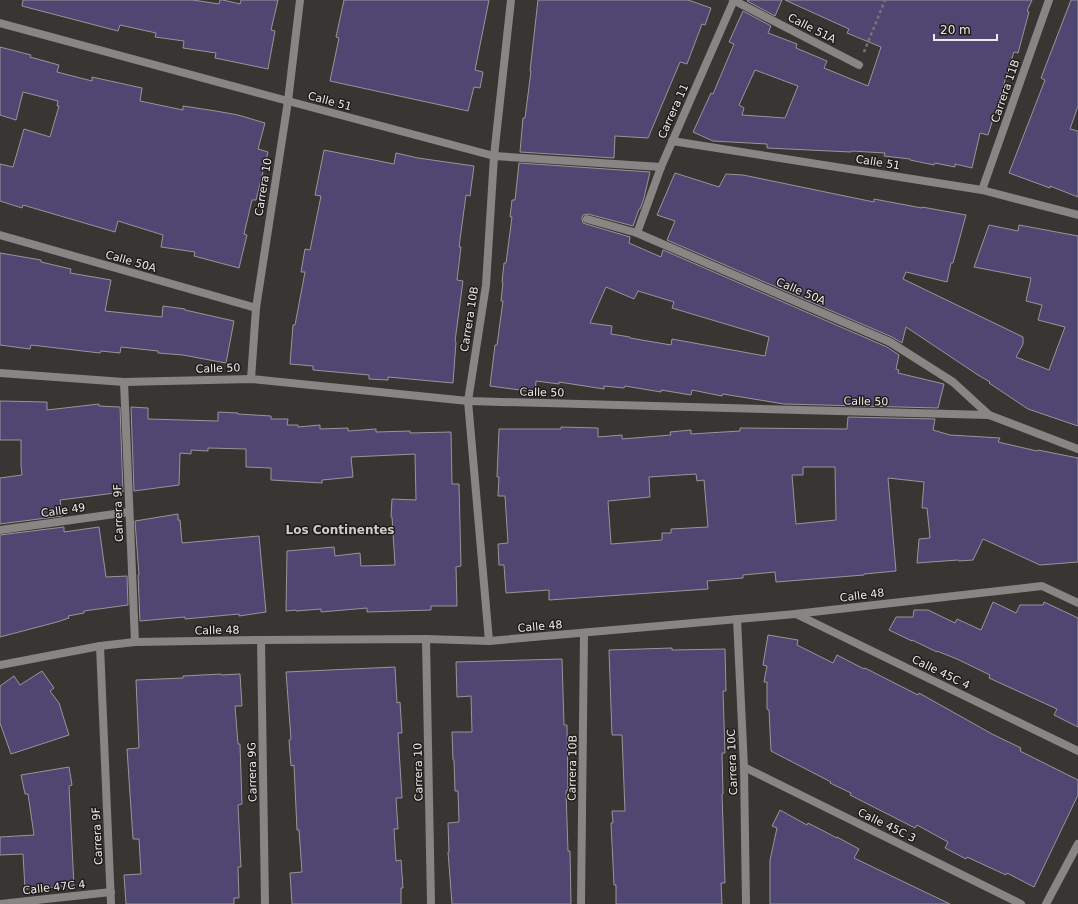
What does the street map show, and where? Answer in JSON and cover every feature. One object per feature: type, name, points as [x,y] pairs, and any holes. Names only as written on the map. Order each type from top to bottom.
[{"type":"street","name":"Carrera 10","points":[[251,378],[256,308],[288,101],[300,0]]},
{"type":"street","name":"Carrera 10B","points":[[489,642],[468,401],[486,284],[494,156],[511,0]]},
{"type":"street","name":"Calle 51A","points":[[734,0],[859,65]]},
{"type":"street","name":"Carrera 11","points":[[637,233],[661,167],[734,0]]},
{"type":"street","name":"Carrera 11B","points":[[982,190],[1049,0]]},
{"type":"street","name":"Calle 51","points":[[0,23],[494,156],[661,167]]},
{"type":"street","name":"Calle 51","points":[[672,141],[982,190],[1078,214]]},
{"type":"street","name":"Calle 50A","points":[[587,220],[637,233],[890,342],[953,382],[989,415]]},
{"type":"street","name":"Calle 50A","points":[[0,235],[256,308]]},
{"type":"street","name":"Calle 50","points":[[0,373],[124,382],[251,378],[468,401],[989,415],[1078,449]]},
{"type":"street","name":"Carrera 9F","points":[[124,382],[135,642]]},
{"type":"street","name":"Calle 49","points":[[0,530],[129,512]]},
{"type":"street","name":"Calle 48","points":[[0,665],[100,646],[135,642],[426,639],[489,642],[795,614],[1042,586],[1078,603]]},
{"type":"street","name":"Calle 45C 4","points":[[795,614],[1078,751]]},
{"type":"street","name":"Carrera 10C","points":[[736,619],[744,767],[746,904]]},
{"type":"street","name":"Carrera 10B","points":[[581,904],[584,633]]},
{"type":"street","name":"Carrera 10","points":[[426,639],[431,904]]},
{"type":"street","name":"Carrera 9G","points":[[261,640],[265,904]]},
{"type":"street","name":"Carrera 9F","points":[[100,646],[111,904]]},
{"type":"street","name":"Calle 45C 3","points":[[744,767],[1021,904]]},
{"type":"street","points":[[1046,904],[1078,844]]},
{"type":"street","name":"Calle 47C 4","points":[[0,904],[111,892]]},
{"type":"path","points":[[859,65],[885,0]]},
{"type":"building","points":[[23,0],[193,0],[219,4],[220,0],[223,0],[240,4],[241,0],[278,0],[271,30],[275,31],[268,69],[215,58],[216,53],[183,48],[184,41],[155,37],[156,33],[120,25],[118,31],[22,6]]},
{"type":"building","points":[[344,0],[489,0],[475,70],[483,72],[480,88],[474,87],[468,111],[330,81],[339,38],[336,37]]},
{"type":"building","points":[[538,0],[688,0],[711,8],[705,25],[702,24],[687,64],[680,62],[648,138],[615,136],[614,158],[520,152],[523,118],[525,118],[531,71]]},
{"type":"building","points":[[782,0],[775,16],[747,1]]},
{"type":"building","points":[[785,0],[1032,0],[1027,11],[1029,12],[1018,53],[1014,52],[988,135],[980,133],[972,168],[955,164],[955,167],[935,163],[934,165],[910,159],[884,156],[885,153],[767,148],[767,144],[713,141],[693,132],[711,93],[713,94],[734,44],[729,42],[743,11],[771,26],[768,33],[797,44],[796,48],[827,61],[824,68],[868,86],[881,47],[847,33],[849,29]],"holes":[[[755,70],[798,86],[785,118],[742,115],[744,108],[739,105]]]},
{"type":"building","points":[[1071,0],[1078,0],[1078,106],[1070,129],[1078,131],[1078,197],[1009,173],[1045,80],[1041,78]]},
{"type":"building","points":[[0,47],[31,55],[30,57],[59,65],[57,72],[92,81],[92,77],[142,88],[140,101],[183,110],[183,106],[216,111],[238,115],[265,123],[258,149],[268,152],[256,200],[252,200],[244,234],[247,235],[239,268],[194,256],[195,252],[161,247],[163,235],[118,221],[115,232],[23,205],[22,208],[0,201],[0,164],[13,167],[24,129],[50,137],[59,106],[57,106],[58,101],[23,92],[16,120],[0,115]]},
{"type":"building","points":[[324,150],[394,164],[396,153],[418,158],[474,166],[470,196],[466,195],[459,247],[461,247],[457,280],[463,281],[455,341],[453,383],[388,377],[388,380],[369,379],[369,375],[313,370],[313,366],[290,364],[293,325],[295,325],[305,272],[301,272],[305,249],[310,250],[321,196],[315,195]]},
{"type":"building","points":[[519,163],[650,172],[644,198],[633,226],[588,214],[583,215],[583,223],[630,237],[629,243],[661,257],[663,250],[887,347],[899,355],[896,369],[899,370],[898,373],[944,384],[938,408],[784,404],[723,394],[722,396],[692,390],[691,395],[625,386],[624,388],[604,386],[604,389],[559,382],[559,384],[536,381],[535,392],[490,386],[495,345],[497,345],[503,301],[501,301],[502,282],[512,217],[510,217],[512,200],[515,200]],"holes":[[[606,287],[634,299],[638,291],[674,302],[672,308],[769,337],[765,356],[672,339],[671,345],[630,338],[611,334],[612,326],[590,323]]]},
{"type":"building","points":[[675,173],[719,187],[726,174],[743,175],[874,202],[874,199],[966,215],[953,263],[951,263],[947,282],[906,272],[903,279],[1023,337],[1023,344],[1016,357],[1049,370],[1065,327],[1038,320],[1042,305],[1026,301],[1031,278],[974,267],[989,225],[1018,231],[1019,225],[1078,236],[1078,426],[1028,409],[989,383],[990,382],[906,327],[902,343],[892,337],[667,240],[675,221],[657,215]]},
{"type":"building","points":[[0,253],[41,260],[41,262],[71,269],[70,273],[111,280],[105,311],[162,317],[163,306],[185,309],[234,321],[226,363],[183,355],[158,353],[158,351],[121,347],[120,353],[101,351],[100,353],[31,345],[30,349],[0,345]]},
{"type":"building","points":[[0,401],[47,402],[47,410],[99,404],[99,406],[120,407],[123,492],[60,500],[62,516],[0,524],[0,478],[22,475],[21,440],[0,440]]},
{"type":"building","points":[[131,407],[148,408],[148,419],[218,421],[218,412],[271,416],[271,419],[288,419],[287,425],[298,425],[298,427],[320,425],[320,429],[348,428],[348,431],[376,429],[376,432],[410,431],[410,433],[451,432],[452,484],[459,484],[461,566],[456,567],[457,606],[431,606],[431,610],[367,612],[367,608],[321,612],[321,609],[286,611],[287,551],[334,547],[335,556],[360,553],[361,566],[395,565],[391,517],[392,499],[416,500],[415,454],[351,457],[353,477],[322,480],[322,483],[271,480],[271,468],[246,467],[246,449],[208,448],[208,451],[191,450],[191,454],[180,453],[179,485],[134,491]]},
{"type":"building","points":[[848,417],[935,419],[933,430],[950,435],[1000,438],[998,442],[1078,458],[1078,562],[1040,565],[983,539],[973,560],[917,563],[919,539],[930,538],[927,508],[922,508],[924,482],[888,478],[896,571],[776,582],[775,572],[743,575],[743,578],[707,581],[708,589],[549,600],[549,590],[506,593],[504,565],[499,565],[498,544],[508,543],[505,496],[498,496],[499,477],[497,477],[499,429],[561,429],[561,427],[598,428],[598,437],[622,435],[622,439],[671,435],[670,432],[691,430],[691,434],[740,431],[740,428],[847,429]],"holes":[[[803,467],[835,467],[836,520],[796,524],[792,475],[803,475]],[[696,474],[697,481],[704,480],[708,527],[671,529],[671,533],[662,533],[662,540],[611,544],[608,501],[650,497],[649,477]]]},
{"type":"building","points":[[178,514],[182,543],[259,536],[266,612],[239,616],[239,614],[140,621],[139,575],[135,521]]},
{"type":"building","points":[[64,527],[64,532],[99,527],[106,577],[127,576],[128,605],[84,611],[84,613],[68,616],[69,618],[57,622],[0,637],[0,535]]},
{"type":"building","points":[[993,602],[1016,613],[1020,605],[1043,605],[1044,602],[1078,618],[1078,727],[1054,715],[1057,709],[989,678],[990,675],[957,659],[937,652],[889,630],[896,617],[913,617],[914,610],[928,610],[955,623],[957,619],[981,630]]},
{"type":"building","points":[[768,635],[798,640],[797,645],[833,663],[837,655],[918,695],[919,693],[992,734],[1021,748],[1020,751],[1078,780],[1078,795],[1034,887],[1007,873],[1006,875],[967,857],[966,859],[945,848],[948,842],[917,825],[915,828],[850,795],[851,793],[771,751],[769,710],[767,709],[767,682],[764,682],[767,666],[763,665]]},
{"type":"building","points":[[672,648],[672,650],[725,649],[726,691],[723,691],[725,753],[722,753],[722,794],[725,883],[721,883],[722,904],[616,904],[611,823],[613,823],[612,811],[625,811],[622,735],[612,735],[609,650]]},
{"type":"building","points":[[562,659],[564,725],[567,725],[568,790],[566,791],[568,851],[570,851],[571,904],[452,904],[448,852],[448,823],[459,822],[458,791],[455,791],[452,732],[472,732],[471,696],[457,697],[456,662]]},
{"type":"building","points":[[395,667],[397,703],[400,702],[402,733],[398,733],[402,798],[396,798],[398,829],[394,829],[396,861],[401,860],[403,888],[401,888],[401,904],[292,904],[290,873],[302,872],[299,830],[297,830],[294,765],[291,766],[289,740],[291,739],[286,672]]},
{"type":"building","points":[[42,671],[54,688],[50,691],[59,703],[69,735],[11,754],[0,723],[0,686],[14,676],[20,685]]},
{"type":"building","points":[[240,674],[242,706],[235,706],[238,744],[240,744],[242,804],[238,805],[241,867],[238,867],[239,898],[234,898],[234,904],[126,904],[124,875],[141,874],[139,839],[133,839],[127,749],[139,748],[136,680],[183,678],[183,676]]},
{"type":"building","points":[[69,767],[72,785],[69,786],[74,886],[25,889],[23,854],[0,855],[0,837],[34,835],[28,794],[25,794],[21,775]]},
{"type":"building","points":[[780,810],[807,825],[808,823],[859,849],[854,858],[950,904],[770,904],[770,860],[777,828],[772,826]]},
{"type":"district","name":"Los Continentes","points":[[340,530]]}]
